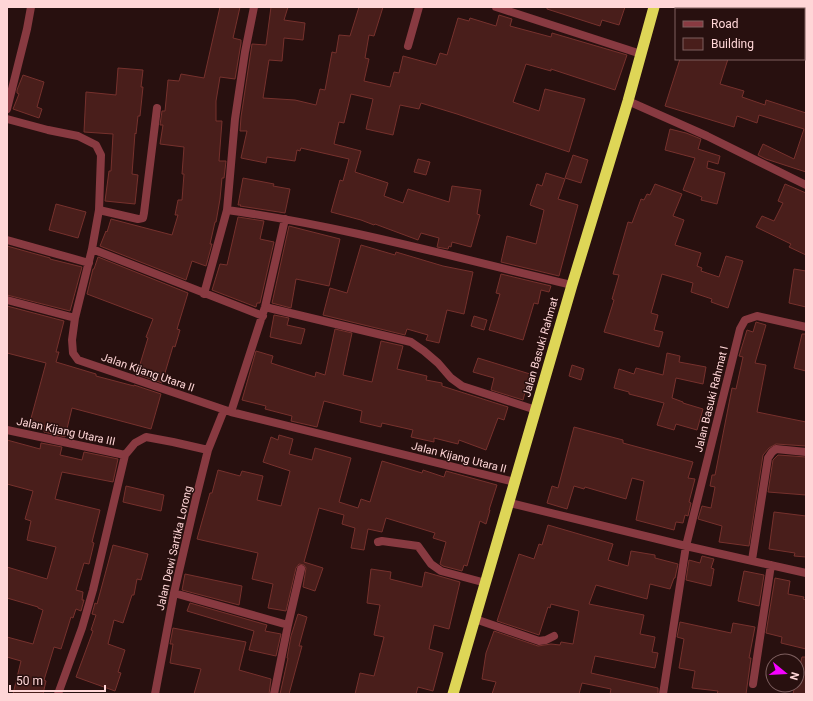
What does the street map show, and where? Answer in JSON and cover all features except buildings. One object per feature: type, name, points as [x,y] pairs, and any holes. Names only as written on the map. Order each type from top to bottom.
[{"type":"highway","name":"Jalan Basuki Rahmat","points":[[453,694],[510,503],[572,285],[628,101],[654,7]]},
{"type":"street","points":[[7,109],[31,7]]},
{"type":"street","points":[[204,294],[226,210],[235,119],[245,52],[254,7]]},
{"type":"street","points":[[408,46],[419,7]]},
{"type":"street","points":[[496,7],[641,54]]},
{"type":"street","points":[[628,101],[707,136],[806,185]]},
{"type":"street","points":[[100,210],[138,219],[143,218],[157,108]]},
{"type":"street","name":"Jalan Kijang Utara II","points":[[7,119],[78,136],[96,145],[101,155],[100,210],[75,318],[72,347],[73,353],[78,360],[228,411],[515,482]]},
{"type":"street","points":[[226,210],[285,220],[403,245],[572,285]]},
{"type":"street","name":"Jalan Dewi Sartika Lorong","points":[[155,694],[174,593],[208,450],[228,411],[263,316],[285,220]]},
{"type":"street","points":[[7,240],[89,262]]},
{"type":"street","points":[[92,249],[263,316]]},
{"type":"street","points":[[7,300],[75,318]]},
{"type":"street","points":[[265,307],[411,342],[438,363],[450,378],[462,386],[536,410]]},
{"type":"street","name":"Jalan Basuki Rahmat I","points":[[663,694],[686,546],[740,328],[745,320],[757,316],[806,327]]},
{"type":"street","name":"Jalan Kijang Utara III","points":[[7,430],[125,455],[134,443],[146,437],[208,450]]},
{"type":"street","points":[[752,560],[768,458],[776,449],[806,452]]},
{"type":"street","points":[[58,694],[82,628],[93,590],[125,455]]},
{"type":"street","points":[[510,503],[686,546],[806,573]]},
{"type":"street","points":[[378,542],[382,541],[418,546],[431,564],[442,571],[486,583]]},
{"type":"street","points":[[752,684],[771,565]]},
{"type":"street","points":[[274,694],[301,569]]},
{"type":"street","points":[[174,593],[288,625]]},
{"type":"street","points":[[476,619],[539,640],[546,640],[554,636]]}]
